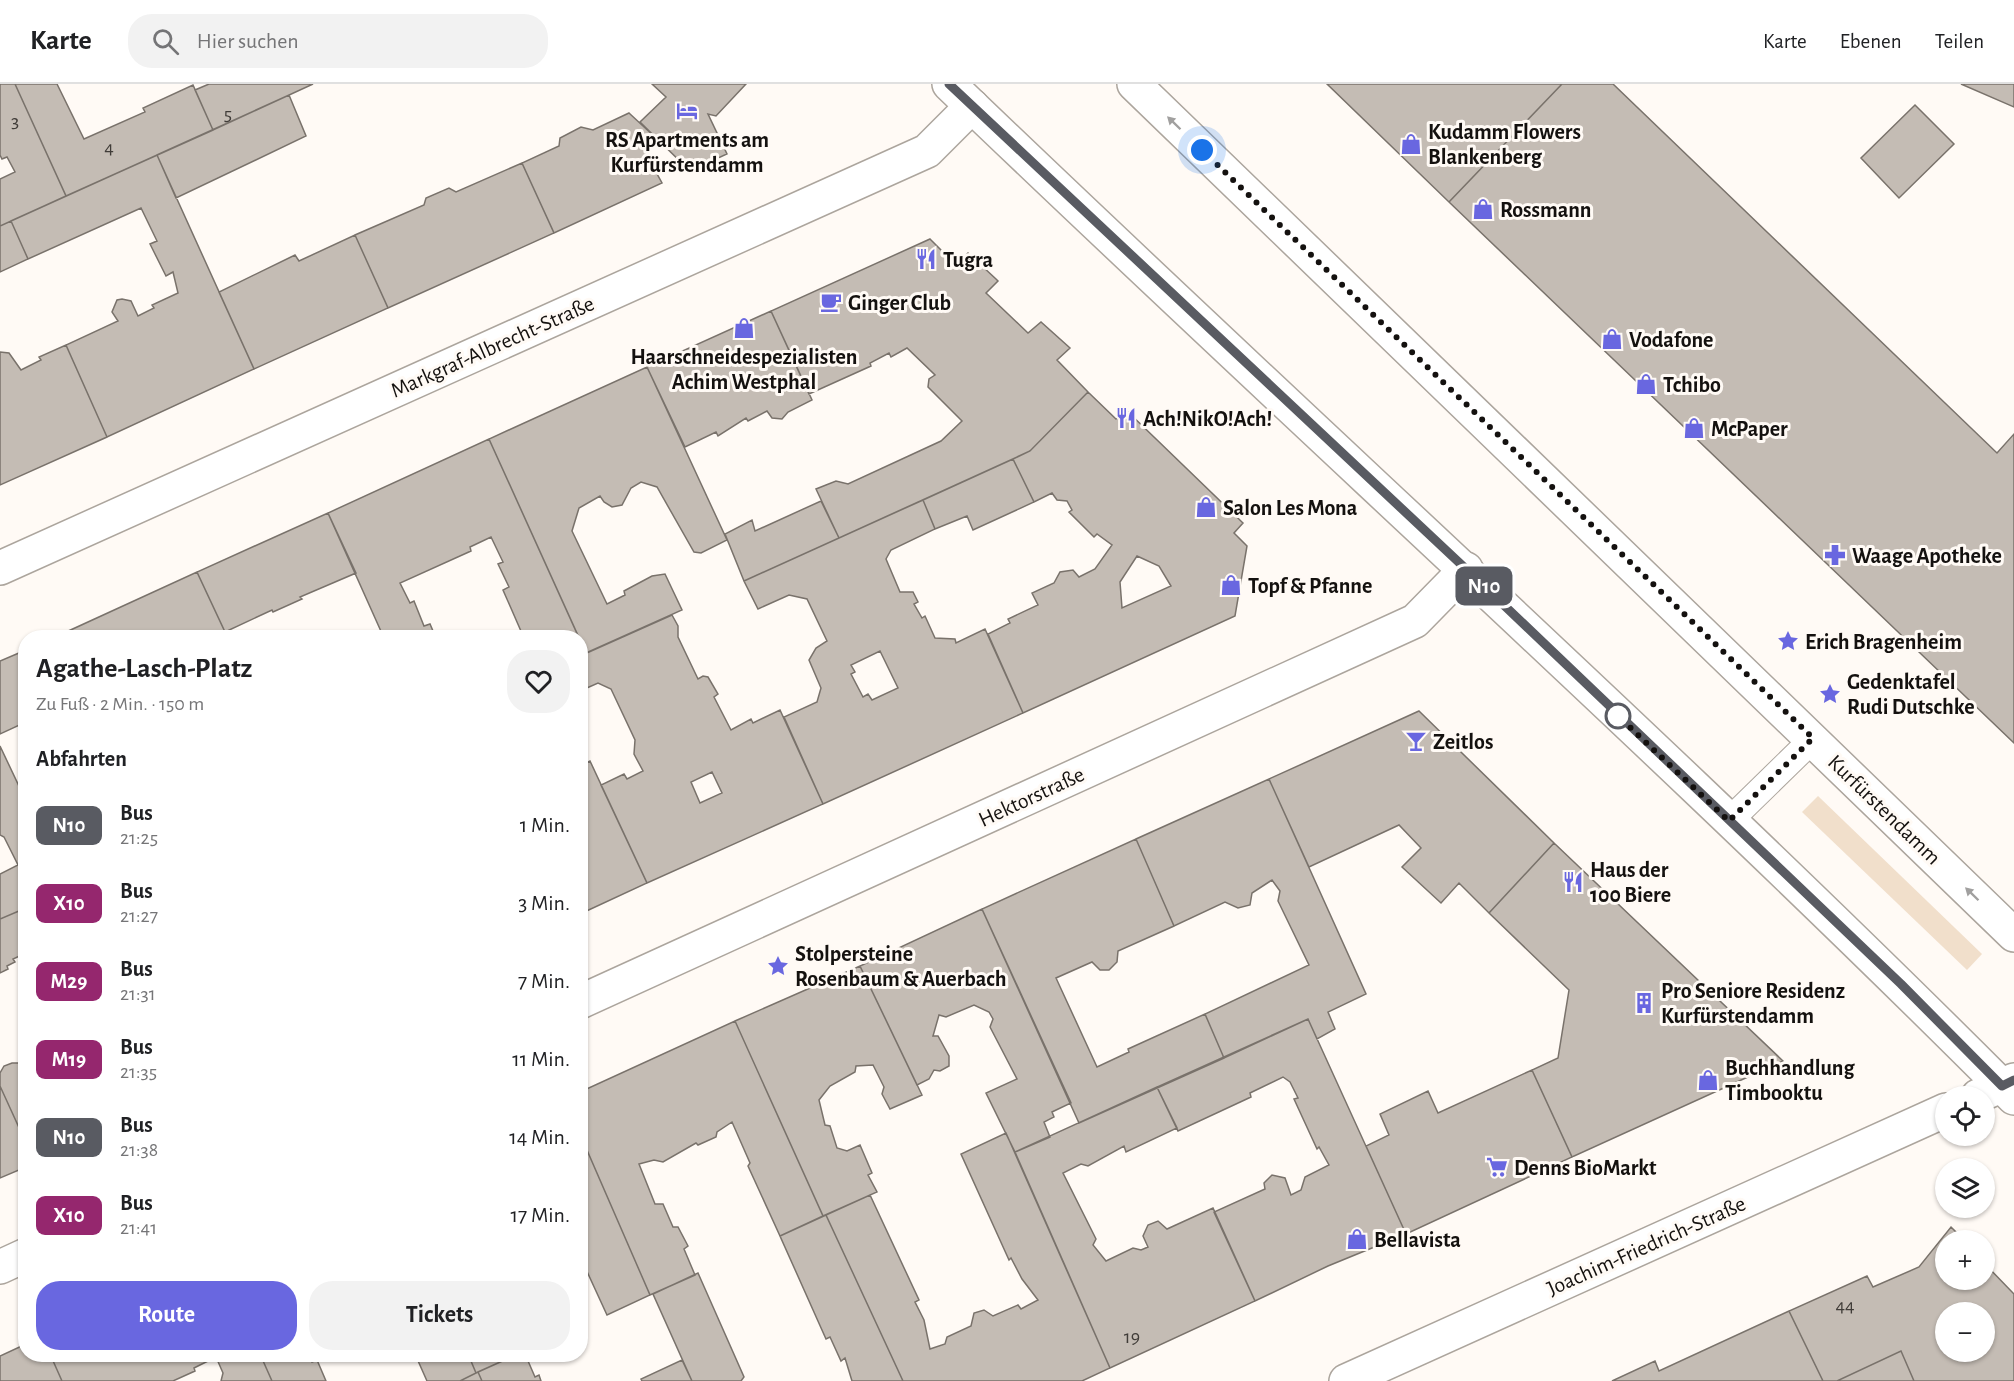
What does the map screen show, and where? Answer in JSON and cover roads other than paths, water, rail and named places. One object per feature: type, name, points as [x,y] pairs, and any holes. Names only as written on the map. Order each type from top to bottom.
[{"type":"street","name":"Kurfürstendamm","points":[[1134,84],[2014,934]]},
{"type":"street","name":"Markgraf-Albrecht-Straße","points":[[0,568],[927,151],[960,95]]},
{"type":"street","points":[[960,95],[1466,569],[1908,991],[2002,1090]]},
{"type":"street","name":"Hektorstraße","points":[[588,998],[1415,621],[1466,569]]},
{"type":"street","name":"Joachim-Friedrich-Straße","points":[[1346,1381],[1935,1115]]},
{"type":"street","points":[[0,1267],[18,1259]]},
{"type":"lane","points":[[1729,821],[1813,738]]},
{"type":"place","name":"RS Apartments am Kurfürstendamm","points":[[687,111]]},
{"type":"place","name":"Kudamm Flowers Blankenberg","points":[[1411,144]]},
{"type":"place","name":"Rossmann","points":[[1483,209]]},
{"type":"place","name":"Tugra","points":[[926,259]]},
{"type":"place","name":"Ginger Club","points":[[831,302]]},
{"type":"place","name":"Haarschneidespezialisten Achim Westphal","points":[[744,328]]},
{"type":"place","name":"Vodafone","points":[[1612,339]]},
{"type":"place","name":"Tchibo","points":[[1646,384]]},
{"type":"place","name":"Ach!NikO!Ach!","points":[[1126,418]]},
{"type":"place","name":"McPaper","points":[[1694,428]]},
{"type":"place","name":"Salon Les Mona","points":[[1206,507]]},
{"type":"place","name":"Waage Apotheke","points":[[1835,555]]},
{"type":"place","name":"Topf & Pfanne","points":[[1231,585]]},
{"type":"place","name":"Erich Bragenheim","points":[[1788,641]]},
{"type":"place","name":"Gedenktafel Rudi Dutschke","points":[[1830,694]]},
{"type":"place","name":"Zeitlos","points":[[1416,741]]},
{"type":"place","name":"Haus der 100 Biere","points":[[1573,882]]},
{"type":"place","name":"Stolpersteine Rosenbaum & Auerbach","points":[[778,966]]},
{"type":"place","name":"Pro Seniore Residenz Kurfürstendamm","points":[[1644,1003]]},
{"type":"place","name":"Buchhandlung Timbooktu","points":[[1708,1080]]},
{"type":"place","name":"Denns BioMarkt","points":[[1497,1167]]},
{"type":"place","name":"Bellavista","points":[[1357,1239]]}]
